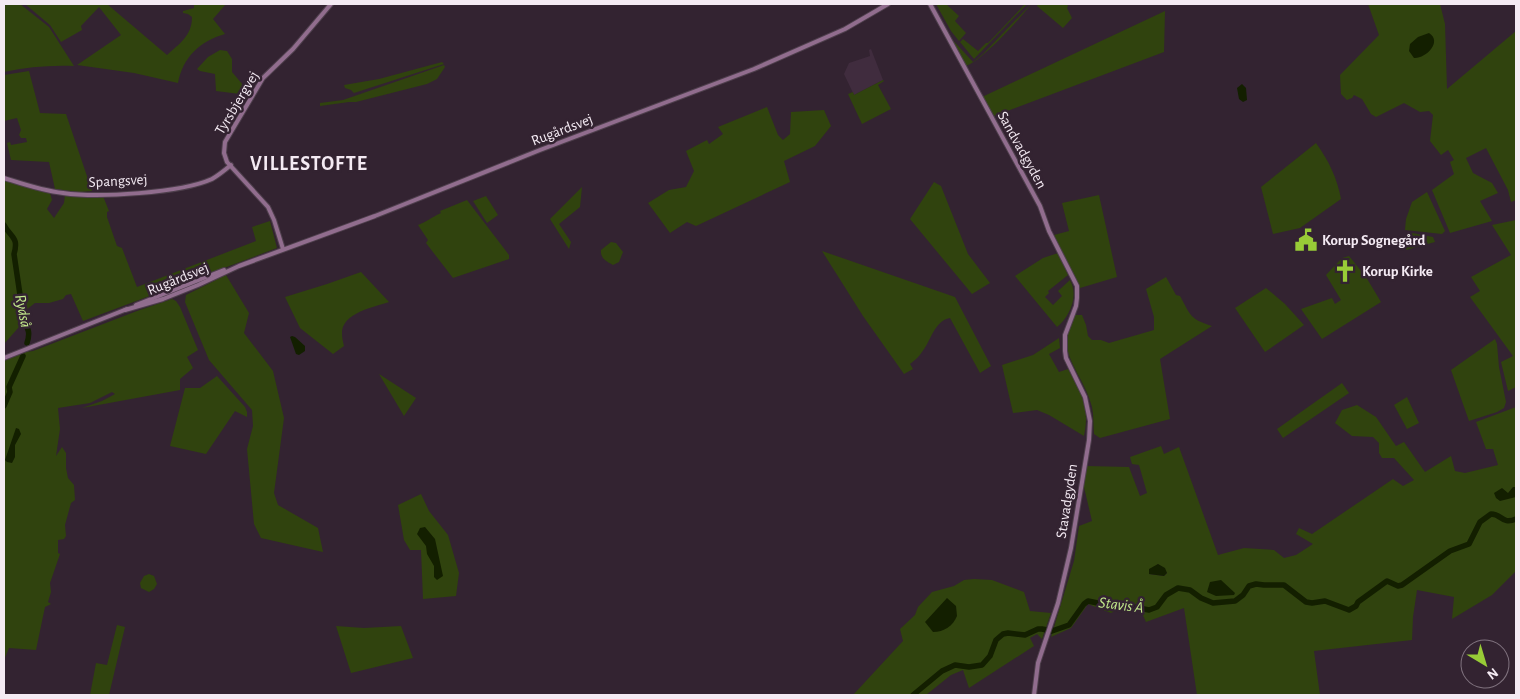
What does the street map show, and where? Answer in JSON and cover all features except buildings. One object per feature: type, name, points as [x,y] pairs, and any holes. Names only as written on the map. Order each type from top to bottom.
[{"type":"street","name":"Tyrsbjergvej","points":[[283,249],[268,207],[225,157],[225,142],[263,78],[293,49],[331,4]]},
{"type":"street","name":"Rugårdsvej","points":[[4,358],[125,310],[153,302],[200,279],[375,216],[540,150],[754,69],[845,29],[888,4]]},
{"type":"street","name":"Sandvadgyden","points":[[930,4],[1040,206],[1049,230],[1077,286],[1077,298],[1073,312]]},
{"type":"street","name":"Spangsvej","points":[[4,178],[49,191],[89,195],[150,192],[200,183],[220,174],[231,165]]},
{"type":"street","name":"Rugårdsvej","points":[[178,291],[238,266]]},
{"type":"street","name":"Stavadgyden","points":[[1034,695],[1038,664],[1064,580],[1071,548],[1090,430],[1088,405],[1065,351],[1064,335],[1073,312]]},
{"type":"shaded area","points":[[1429,33],[1434,41],[1431,49],[1423,56],[1414,58],[1409,51],[1410,44],[1418,37]]},
{"type":"shaded area","points":[[871,49],[883,80],[854,95],[844,74],[849,63],[870,56],[869,50]]},
{"type":"shaded area","points":[[1242,84],[1246,88],[1247,100],[1243,102],[1239,99],[1237,88]]},
{"type":"shaded area","points":[[292,336],[305,346],[305,351],[299,355],[296,354],[290,337]]},
{"type":"shaded area","points":[[16,428],[19,429],[21,434],[15,445],[15,457],[12,463],[5,460]]},
{"type":"shaded area","points":[[1513,487],[1516,487],[1516,497],[1500,501],[1496,498],[1494,493],[1502,488],[1508,493]]},
{"type":"shaded area","points":[[425,527],[435,539],[443,576],[437,580],[434,577],[434,566],[427,554],[426,546],[417,534],[420,528]]},
{"type":"shaded area","points":[[1158,564],[1165,568],[1167,573],[1164,576],[1149,574],[1149,569]]},
{"type":"shaded area","points":[[1221,580],[1235,593],[1234,595],[1216,596],[1207,592],[1210,582]]},
{"type":"shaded area","points":[[947,598],[956,606],[957,616],[948,628],[933,632],[925,622]]},
{"type":"green space","points":[[4,4],[20,4],[49,27],[74,66],[39,67],[4,72]]},
{"type":"green space","points":[[25,4],[107,4],[167,55],[184,39],[190,29],[192,17],[183,13],[183,11],[194,8],[194,4],[226,4],[213,19],[225,34],[208,41],[194,51],[184,65],[178,83],[134,73],[77,65],[121,35],[99,7],[81,26],[82,30],[61,42],[50,25]]},
{"type":"green space","points":[[936,4],[946,4],[959,16],[955,21],[966,33],[959,41],[951,31]]},
{"type":"green space","points":[[1027,4],[974,59],[960,42],[963,39],[978,51]]},
{"type":"green space","points":[[1031,4],[991,48],[973,63],[966,66],[949,36],[973,62]]},
{"type":"green space","points":[[1038,4],[1067,4],[1072,18],[1063,28],[1037,6]]},
{"type":"green space","points":[[1368,4],[1440,4],[1445,24],[1447,89],[1516,31],[1516,200],[1511,202],[1508,190],[1486,148],[1466,158],[1473,173],[1492,183],[1498,193],[1480,201],[1492,221],[1450,233],[1432,190],[1454,174],[1450,162],[1454,160],[1448,150],[1441,155],[1430,141],[1433,115],[1429,111],[1420,112],[1404,103],[1376,117],[1371,114],[1362,99],[1354,95],[1347,100],[1341,94],[1340,75],[1379,35]]},
{"type":"green space","points":[[1165,11],[1164,52],[994,116],[982,97]]},
{"type":"green space","points":[[220,50],[227,51],[232,59],[232,72],[249,92],[248,95],[216,91],[215,74],[197,69],[208,57]]},
{"type":"green space","points":[[442,62],[444,64],[354,93],[345,88],[344,85],[379,79]]},
{"type":"green space","points":[[444,65],[445,67],[437,79],[427,84],[356,102],[320,106],[320,103],[343,100]]},
{"type":"green space","points":[[29,71],[40,113],[66,114],[92,191],[79,192],[55,189],[49,162],[11,160],[7,143],[10,142],[11,145],[27,142],[26,138],[21,138],[19,135],[21,130],[17,118],[4,121],[4,75]]},
{"type":"green space","points":[[883,80],[878,85],[891,109],[862,124],[848,94],[853,92],[854,95]]},
{"type":"green space","points":[[767,107],[778,135],[783,140],[790,134],[791,112],[824,110],[831,126],[815,146],[784,161],[790,182],[696,226],[687,222],[670,233],[648,203],[669,190],[686,187],[694,171],[686,151],[707,140],[709,144],[723,134],[718,127]]},
{"type":"green space","points":[[1316,143],[1332,170],[1341,199],[1300,228],[1273,234],[1261,187]]},
{"type":"green space","points":[[4,180],[50,193],[52,200],[47,209],[54,218],[64,203],[65,195],[90,198],[103,196],[109,211],[107,212],[107,217],[117,246],[122,248],[137,287],[256,241],[252,227],[270,221],[277,248],[83,321],[71,294],[66,295],[63,299],[49,303],[35,303],[26,310],[27,318],[4,344]]},
{"type":"green space","points":[[934,182],[941,186],[968,254],[990,283],[972,294],[910,219]]},
{"type":"green space","points":[[582,187],[580,207],[559,224],[571,242],[569,249],[550,219]]},
{"type":"green space","points":[[1427,192],[1445,231],[1442,234],[1405,230],[1406,219],[1412,202]]},
{"type":"green space","points":[[1099,195],[1117,277],[1080,288],[1054,235],[1069,231],[1062,203]]},
{"type":"green space","points":[[486,196],[498,215],[487,223],[473,201]]},
{"type":"green space","points":[[467,200],[509,255],[509,259],[453,278],[426,243],[428,240],[418,225],[441,213],[440,211]]},
{"type":"green space","points":[[1516,220],[1516,387],[1508,391],[1501,362],[1513,356],[1470,297],[1480,291],[1471,277],[1511,255],[1492,225]]},
{"type":"green space","points":[[1407,232],[1433,237],[1435,242],[1406,250]]},
{"type":"green space","points":[[611,242],[616,243],[623,252],[619,262],[613,265],[601,255],[601,250]]},
{"type":"green space","points":[[822,251],[955,297],[991,366],[980,373],[950,318],[936,327],[921,354],[910,364],[913,369],[904,374],[863,316]]},
{"type":"green space","points":[[1058,253],[1068,275],[1048,291],[1049,293],[1045,297],[1053,305],[1062,296],[1058,291],[1070,280],[1074,293],[1069,312],[1057,327],[1015,276],[1043,258]]},
{"type":"green space","points":[[1349,256],[1366,277],[1381,302],[1322,339],[1301,309],[1332,298],[1335,304],[1341,300],[1326,275],[1342,258]]},
{"type":"green space","points":[[361,272],[389,302],[352,316],[343,327],[342,338],[344,346],[333,354],[300,328],[285,297]]},
{"type":"green space","points":[[226,275],[249,313],[244,333],[273,371],[284,418],[274,493],[278,505],[318,528],[323,552],[261,538],[254,524],[247,449],[253,426],[252,410],[209,360],[185,302],[186,295]]},
{"type":"green space","points":[[1166,277],[1176,295],[1180,296],[1192,316],[1212,326],[1160,359],[1170,419],[1100,438],[1094,434],[1092,407],[1068,351],[1066,340],[1068,328],[1074,315],[1082,315],[1088,336],[1092,340],[1101,340],[1109,343],[1154,330],[1154,317],[1146,289]]},
{"type":"green space","points":[[1266,288],[1285,304],[1304,325],[1265,352],[1235,308]]},
{"type":"green space","points":[[172,299],[180,307],[198,350],[187,357],[193,368],[180,379],[180,390],[82,408],[115,394],[112,392],[90,403],[58,408],[60,429],[56,456],[62,447],[66,453],[68,478],[74,485],[75,500],[71,503],[65,525],[66,536],[64,539],[58,540],[58,553],[60,554],[50,583],[51,592],[48,602],[51,604],[45,607],[36,650],[9,648],[4,660],[4,361]]},
{"type":"green space","points":[[1059,338],[1060,348],[1049,354],[1059,372],[1068,369],[1084,401],[1086,426],[1084,436],[1037,410],[1013,413],[1002,365],[1033,355]]},
{"type":"green space","points":[[1495,339],[1506,402],[1504,408],[1497,412],[1469,421],[1451,370]]},
{"type":"green space","points":[[379,374],[416,398],[404,416]]},
{"type":"green space","points":[[217,376],[245,407],[247,417],[235,411],[206,454],[170,446],[185,388],[200,388]]},
{"type":"green space","points":[[1342,383],[1349,393],[1283,438],[1277,429]]},
{"type":"green space","points":[[1407,397],[1419,423],[1407,429],[1394,405]]},
{"type":"green space","points":[[1357,405],[1376,417],[1396,446],[1404,442],[1425,472],[1451,456],[1455,471],[1465,473],[1498,465],[1493,449],[1486,449],[1476,422],[1516,407],[1516,571],[1492,595],[1452,619],[1454,597],[1417,590],[1412,640],[1314,651],[1320,695],[1197,695],[1184,608],[1146,622],[1141,611],[1117,610],[1111,613],[1088,604],[1071,628],[1051,637],[1074,561],[1079,526],[1092,521],[1083,483],[1086,466],[1129,467],[1140,496],[1147,493],[1139,465],[1132,464],[1130,457],[1161,446],[1164,454],[1179,447],[1218,555],[1244,548],[1274,550],[1284,558],[1296,555],[1313,544],[1296,534],[1299,528],[1312,534],[1393,479],[1403,486],[1414,480],[1394,458],[1382,458],[1379,453],[1379,443],[1373,437],[1352,436],[1335,423],[1342,410]],"holes":[[[1158,564],[1167,573],[1164,576],[1149,574]]]},
{"type":"green space","points":[[421,494],[429,511],[448,535],[459,573],[456,596],[423,599],[421,550],[410,550],[404,540],[398,505]]},
{"type":"green space","points":[[149,574],[154,576],[157,584],[149,592],[141,588],[140,583],[144,576]]},
{"type":"green space","points":[[964,580],[992,580],[1024,592],[1030,611],[1051,613],[1042,639],[1037,634],[1030,638],[1034,646],[969,688],[963,670],[951,675],[926,695],[853,695],[903,641],[900,629],[915,615],[918,607],[932,592],[954,586]]},
{"type":"green space","points":[[117,625],[125,627],[109,695],[90,695],[96,663],[107,665]]},
{"type":"green space","points":[[336,626],[364,628],[401,626],[413,658],[351,673]]},
{"type":"waterway","name":"Rydså","points":[[4,225],[16,244],[14,254],[24,322],[28,332],[27,343]]},
{"type":"waterway","name":"Rydså","points":[[4,406],[10,392],[9,387],[23,356]]},
{"type":"waterway","name":"Stavis Å","points":[[913,695],[942,671],[955,665],[969,667],[982,665],[990,656],[996,640],[1003,634],[1025,635],[1038,629],[1052,631],[1069,625],[1088,601],[1117,607],[1149,610],[1157,607],[1166,595],[1178,588],[1190,590],[1201,598],[1213,603],[1235,601],[1243,595],[1249,586],[1256,584],[1284,585],[1306,602],[1325,601],[1349,610],[1387,581],[1398,586],[1402,585],[1450,551],[1469,544],[1480,522],[1491,514],[1495,514],[1508,521],[1516,519]]},
{"type":"place","name":"Korup Sognegård","points":[[1306,240]]},
{"type":"place","name":"Korup Kirke","points":[[1345,271]]},
{"type":"district","name":"VILLESTOFTE","points":[[309,164]]}]
